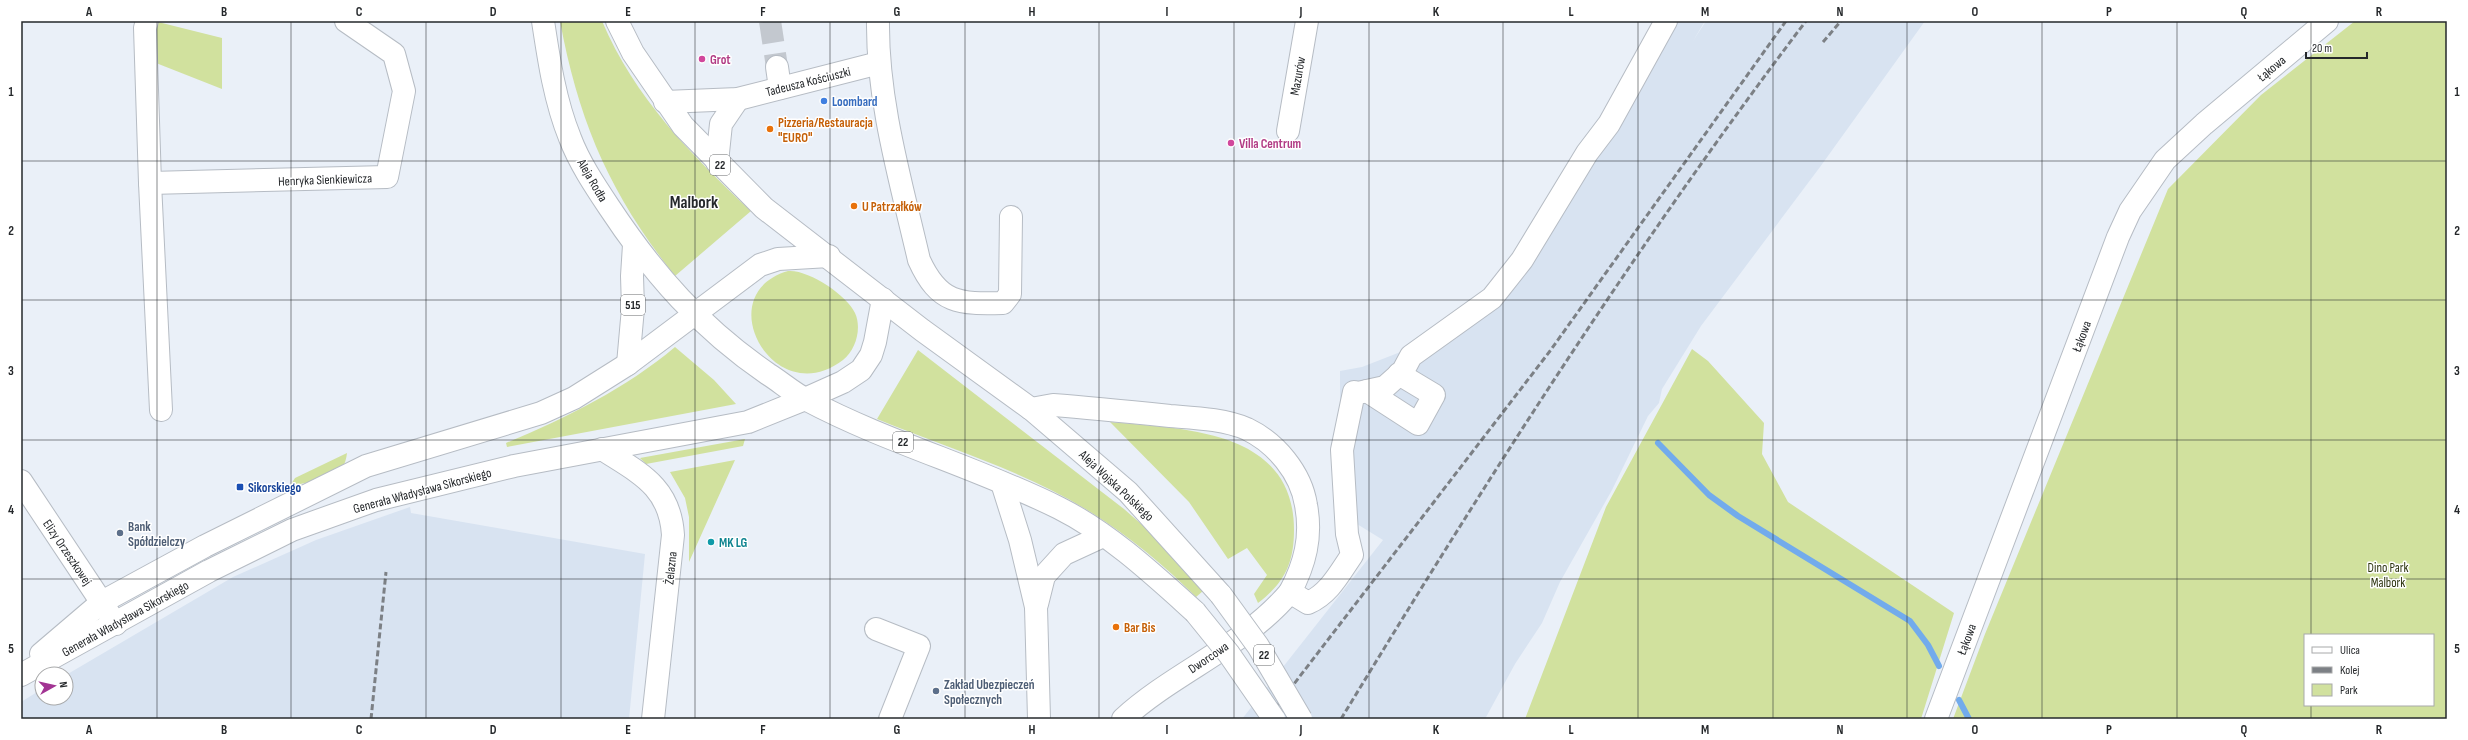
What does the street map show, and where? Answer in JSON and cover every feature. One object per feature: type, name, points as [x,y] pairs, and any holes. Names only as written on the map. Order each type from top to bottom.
[{"type":"main road","points":[[146,21],[150,184],[161,410]]},
{"type":"main road","name":"Henryka Sienkiewicza","points":[[150,184],[387,177],[404,92],[394,54],[346,21]]},
{"type":"main road","name":"Aleja Rodła","points":[[543,21],[554,88],[570,140],[599,192],[634,245],[669,289],[694,315]]},
{"type":"main road","name":"22","points":[[617,21],[633,53],[683,126],[717,162],[764,208],[829,256],[883,299]]},
{"type":"main road","points":[[878,21],[879,63],[898,169],[919,260],[927,277],[942,294],[967,304],[1003,303],[1010,294],[1011,217]]},
{"type":"main road","name":"Mazurów","points":[[1288,130],[1306,21]]},
{"type":"main road","points":[[1290,592],[1308,603],[1321,597],[1352,555],[1347,534],[1342,450],[1354,392],[1358,393],[1385,387],[1399,374],[1411,356],[1492,298],[1518,265],[1587,153],[1609,124],[1666,21]]},
{"type":"main road","name":"Łąkowa","points":[[1936,719],[2115,244],[2130,211],[2165,160],[2204,124],[2327,21]]},
{"type":"main road","name":"Tadeusza Kościuszki","points":[[666,102],[738,99],[879,63]]},
{"type":"main road","points":[[777,67],[780,88]]},
{"type":"main road","points":[[717,162],[721,124],[738,99]]},
{"type":"main road","name":"515","points":[[628,364],[633,308],[632,276],[634,245]]},
{"type":"main road","name":"Generała Władysława Sikorskiego","points":[[21,671],[102,602],[205,546],[366,466],[541,413],[574,398],[628,364],[760,265],[778,259],[829,256]]},
{"type":"main road","name":"Generała Władysława Sikorskiego","points":[[21,675],[116,624],[209,571],[292,530],[376,500],[514,466],[748,422],[805,399],[843,382],[861,370],[871,355],[876,342],[883,299]]},
{"type":"main road","name":"Aleja Wojska Polskiego","points":[[883,299],[934,339],[1032,409],[1128,492],[1221,595],[1258,646],[1301,719]]},
{"type":"main road","name":"22","points":[[694,315],[739,354],[805,399],[863,426],[1060,508],[1103,536],[1195,612],[1229,654],[1274,719]]},
{"type":"main road","points":[[1367,391],[1418,424],[1434,395],[1399,374]]},
{"type":"main road","name":"Dworcowa","points":[[1032,409],[1053,405],[1198,419],[1231,424],[1258,435],[1270,443],[1286,460],[1299,480],[1305,497],[1310,524],[1307,549],[1301,572],[1290,592],[1267,617],[1176,678],[1122,719]]},
{"type":"main road","name":"Żelazna","points":[[602,449],[655,486],[665,500],[672,518],[673,535],[663,643],[653,719]]},
{"type":"main road","name":"Elizy Orzeszkowej","points":[[21,481],[116,624]]},
{"type":"main road","points":[[1002,483],[1020,540],[1036,607],[1039,719]]},
{"type":"main road","points":[[1036,607],[1044,576],[1064,554],[1103,536]]},
{"type":"main road","points":[[876,629],[919,646],[890,719]]},
{"type":"shaded area","points":[[1658,21],[1705,21],[1693,41],[1706,21],[1925,21],[1820,167],[1701,326],[1662,389],[1659,403],[1648,416],[1612,490],[1560,582],[1542,623],[1515,664],[1485,719],[1242,719],[1383,540],[1344,516],[1340,488],[1340,371],[1362,367],[1403,351],[1478,300],[1541,220]]},
{"type":"shaded area","points":[[410,507],[411,513],[645,554],[629,719],[21,719],[21,702],[34,694],[34,706],[74,706],[74,670],[233,577],[316,540]]},
{"type":"green space","points":[[154,21],[222,38],[222,89],[156,63]]},
{"type":"green space","points":[[560,21],[602,21],[615,49],[630,75],[666,124],[707,169],[751,211],[675,276],[652,246],[632,216],[600,156],[577,92]]},
{"type":"green space","name":"Dino Park Malbork","points":[[2355,21],[2447,21],[2447,719],[1953,719],[1985,634],[2168,189],[2261,95]]},
{"type":"green space","points":[[788,271],[796,271],[806,274],[826,284],[836,291],[851,306],[857,319],[858,332],[854,345],[848,356],[818,372],[794,372],[774,361],[760,344],[752,323],[753,302],[765,284]]},
{"type":"green space","points":[[675,347],[714,380],[736,404],[507,447],[506,443],[573,413],[615,389],[656,362]]},
{"type":"green space","points":[[1692,349],[1708,361],[1764,423],[1762,454],[1788,502],[1954,613],[1921,719],[1525,719],[1606,507]]},
{"type":"green space","points":[[918,350],[1124,509],[1148,530],[1203,591],[1196,597],[1172,574],[1133,542],[1106,522],[1067,498],[1014,473],[877,419]]},
{"type":"green space","points":[[1110,422],[1170,428],[1201,433],[1230,441],[1255,453],[1276,472],[1289,497],[1294,530],[1294,542],[1286,572],[1275,588],[1267,596],[1258,603],[1254,594],[1267,575],[1247,548],[1228,559],[1189,502]]},
{"type":"green space","points":[[745,439],[743,446],[646,464],[640,458]]},
{"type":"green space","points":[[347,453],[344,464],[339,472],[333,476],[297,485],[288,489],[295,478]]},
{"type":"green space","points":[[735,460],[689,562],[689,517],[685,498],[670,472]]},
{"type":"waterway","points":[[1658,443],[1709,495],[1738,516],[1910,621],[1928,645],[1939,666]]},
{"type":"waterway","points":[[1959,700],[1969,719]]},
{"type":"tunnel","points":[[770,21],[777,67]]},
{"type":"railway","points":[[1267,719],[1550,351],[1786,21]]},
{"type":"railway","points":[[1341,719],[1395,630],[1564,364],[1683,190],[1806,21]]},
{"type":"railway","points":[[1823,42],[1841,21]]},
{"type":"railway","points":[[371,719],[386,572]]},
{"type":"place","name":"Grot","points":[[702,59]]},
{"type":"place","name":"Loombard","points":[[824,101]]},
{"type":"place","name":"Pizzeria/Restauracja \"EURO\"","points":[[770,129]]},
{"type":"place","name":"Villa Centrum","points":[[1231,143]]},
{"type":"place","name":"U Patrzałków","points":[[854,206]]},
{"type":"place","name":"Sikorskiego","points":[[240,487]]},
{"type":"place","name":"Bank Spółdzielczy","points":[[120,533]]},
{"type":"place","name":"MK LG","points":[[711,542]]},
{"type":"place","name":"Bar Bis","points":[[1116,627]]},
{"type":"place","name":"Zakład Ubezpieczeń Społecznych","points":[[936,691]]},
{"type":"district","name":"Malbork","points":[[694,202]]}]
